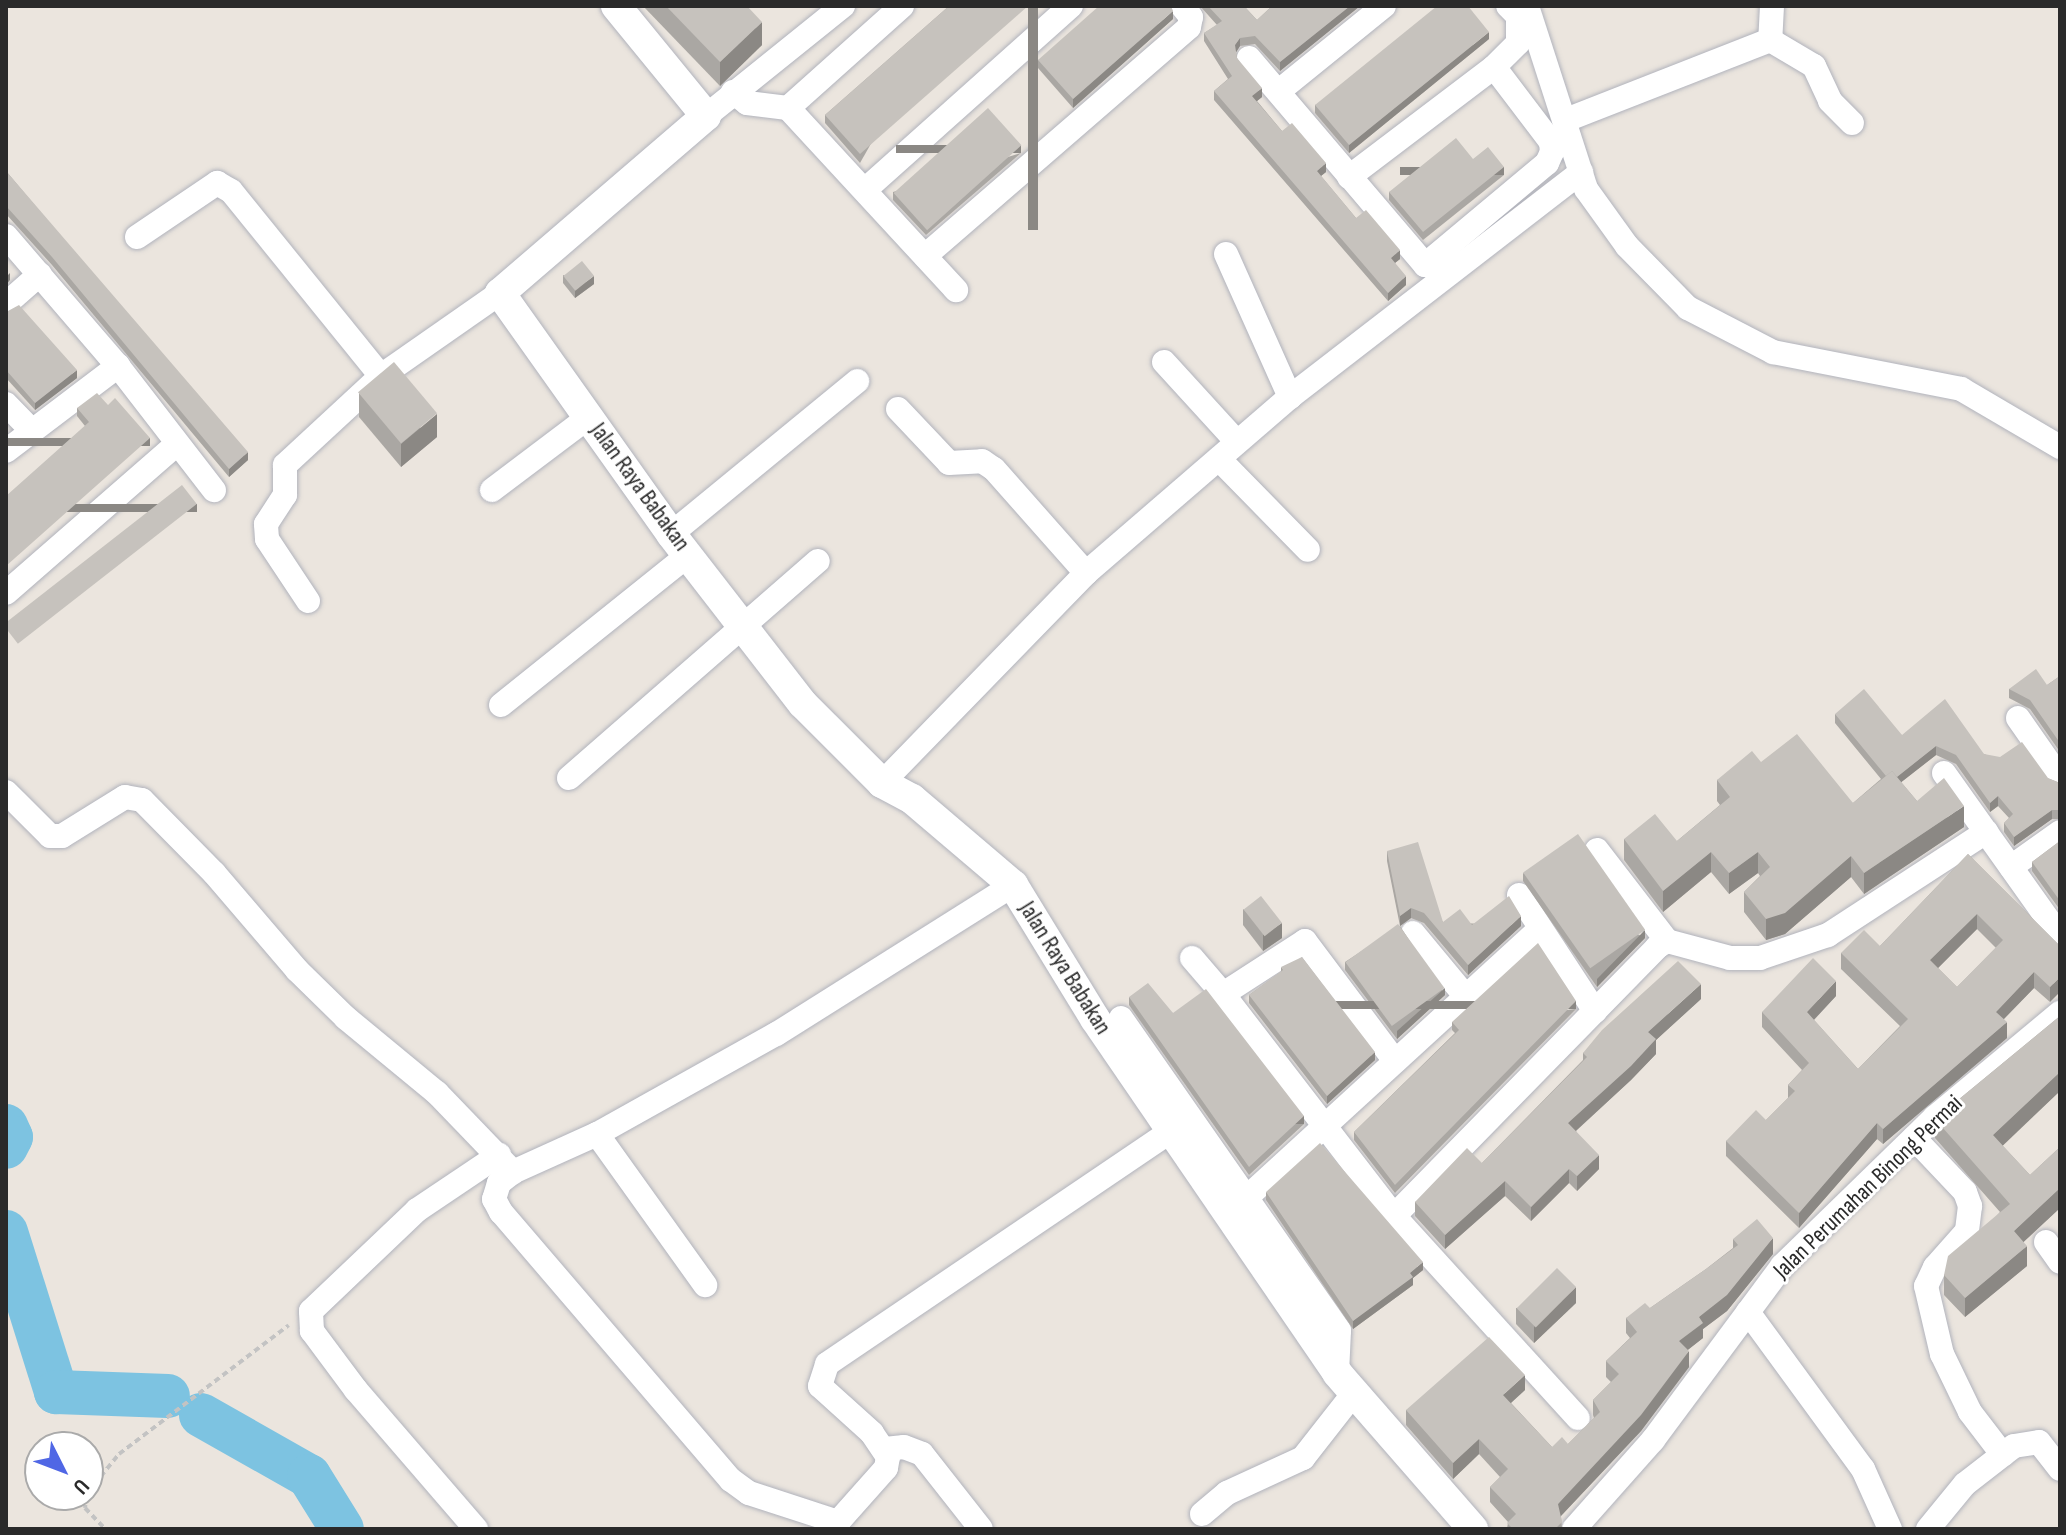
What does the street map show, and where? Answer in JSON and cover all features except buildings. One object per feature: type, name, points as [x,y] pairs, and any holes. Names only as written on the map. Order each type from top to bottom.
[{"type":"street","points":[[616,6],[706,116]]},
{"type":"street","points":[[308,601],[267,539],[266,524],[285,495],[285,465],[381,376],[500,293],[733,92],[843,6]]},
{"type":"street","points":[[788,108],[902,6]]},
{"type":"street","points":[[866,189],[1071,6]]},
{"type":"street","points":[[925,256],[1189,27],[1191,17],[1182,6]]},
{"type":"street","points":[[1279,91],[1384,6]]},
{"type":"street","points":[[1349,177],[1494,67],[1518,43],[1518,16],[1508,6]]},
{"type":"street","points":[[882,783],[1086,573],[1290,397],[1560,184],[1570,159],[1566,120],[1527,6]]},
{"type":"street","points":[[1770,40],[1772,6]]},
{"type":"street","points":[[1566,120],[1770,40]]},
{"type":"street","points":[[1770,40],[1814,66],[1830,101],[1852,123]]},
{"type":"street","points":[[1249,58],[1425,265],[1547,163],[1570,159]]},
{"type":"street","points":[[1494,67],[1551,142],[1570,159],[1586,189],[1627,246],[1688,308],[1773,352],[1961,389],[2060,447]]},
{"type":"street","points":[[733,92],[747,103],[788,108],[956,290]]},
{"type":"street","points":[[137,237],[217,183],[231,191],[381,376]]},
{"type":"street","points":[[6,236],[118,366],[214,490]]},
{"type":"street","points":[[1226,254],[1290,397]]},
{"type":"street","points":[[6,304],[40,274]]},
{"type":"street","name":"Jalan Raya Babakan","points":[[500,293],[680,545],[803,704],[882,783],[912,799],[1013,885],[1095,1019],[1346,1383],[1465,1526]]},
{"type":"street","points":[[1164,362],[1237,442]]},
{"type":"street","points":[[6,451],[118,366]]},
{"type":"street","points":[[501,705],[857,381]]},
{"type":"street","points":[[6,404],[31,430]]},
{"type":"street","points":[[898,409],[949,463],[982,461],[994,469],[1086,573]]},
{"type":"street","points":[[492,490],[589,417]]},
{"type":"street","points":[[6,593],[177,444]]},
{"type":"street","points":[[1219,459],[1308,550]]},
{"type":"street","points":[[569,778],[818,561]]},
{"type":"street","points":[[2018,718],[2060,778]]},
{"type":"street","points":[[1944,773],[2060,936]]},
{"type":"street","points":[[6,792],[50,836],[62,836],[125,797],[142,800],[297,970],[506,1163]]},
{"type":"street","points":[[1597,850],[1667,941],[1730,958],[1760,958],[1828,935],[1986,832]]},
{"type":"street","points":[[2011,867],[2060,832]]},
{"type":"street","points":[[476,1529],[356,1390],[312,1331],[311,1311],[417,1210],[506,1163],[597,1134],[888,968],[1013,885]]},
{"type":"street","points":[[1519,895],[1538,931],[1595,1011]]},
{"type":"street","points":[[1244,1200],[1324,1132],[1395,1061],[1538,931]]},
{"type":"street","points":[[1413,933],[1467,998]]},
{"type":"street","points":[[1223,994],[1305,941],[1395,1061]]},
{"type":"street","points":[[1394,1216],[1667,941]]},
{"type":"street","points":[[1192,958],[1223,994],[1324,1132],[1394,1216],[1578,1418]]},
{"type":"street","name":"Jalan Perumahan Binong Permai","points":[[1574,1529],[1653,1440],[1782,1266],[1914,1138],[2060,1013]]},
{"type":"street","points":[[1121,1018],[1244,1200],[1339,1331],[1346,1383],[1303,1458],[1227,1493],[1202,1514]]},
{"type":"street","points":[[506,1163],[494,1199],[501,1212],[731,1480],[749,1493],[834,1526],[886,1468],[885,1449],[820,1386],[827,1364],[1173,1130]]},
{"type":"street","points":[[597,1134],[705,1285]]},
{"type":"street","points":[[1914,1138],[1965,1192],[1970,1206],[1967,1231],[1935,1267],[1926,1286],[1942,1354],[1970,1412],[2003,1455]]},
{"type":"street","points":[[2046,1242],[2060,1262]]},
{"type":"street","points":[[1748,1312],[1863,1469],[1890,1529]]},
{"type":"street","points":[[1928,1529],[1965,1484],[2030,1439],[2046,1448],[2060,1469]]},
{"type":"street","points":[[885,1449],[904,1447],[922,1454],[981,1529]]},
{"type":"path","points":[[104,1473],[119,1454],[245,1354],[311,1311]]},
{"type":"path","points":[[88,1511],[105,1529]]},
{"type":"waterway","points":[[6,1126],[11,1137],[6,1147]]},
{"type":"waterway","points":[[6,1232],[56,1392],[168,1396]]},
{"type":"waterway","points":[[201,1415],[309,1476],[342,1529]]}]
